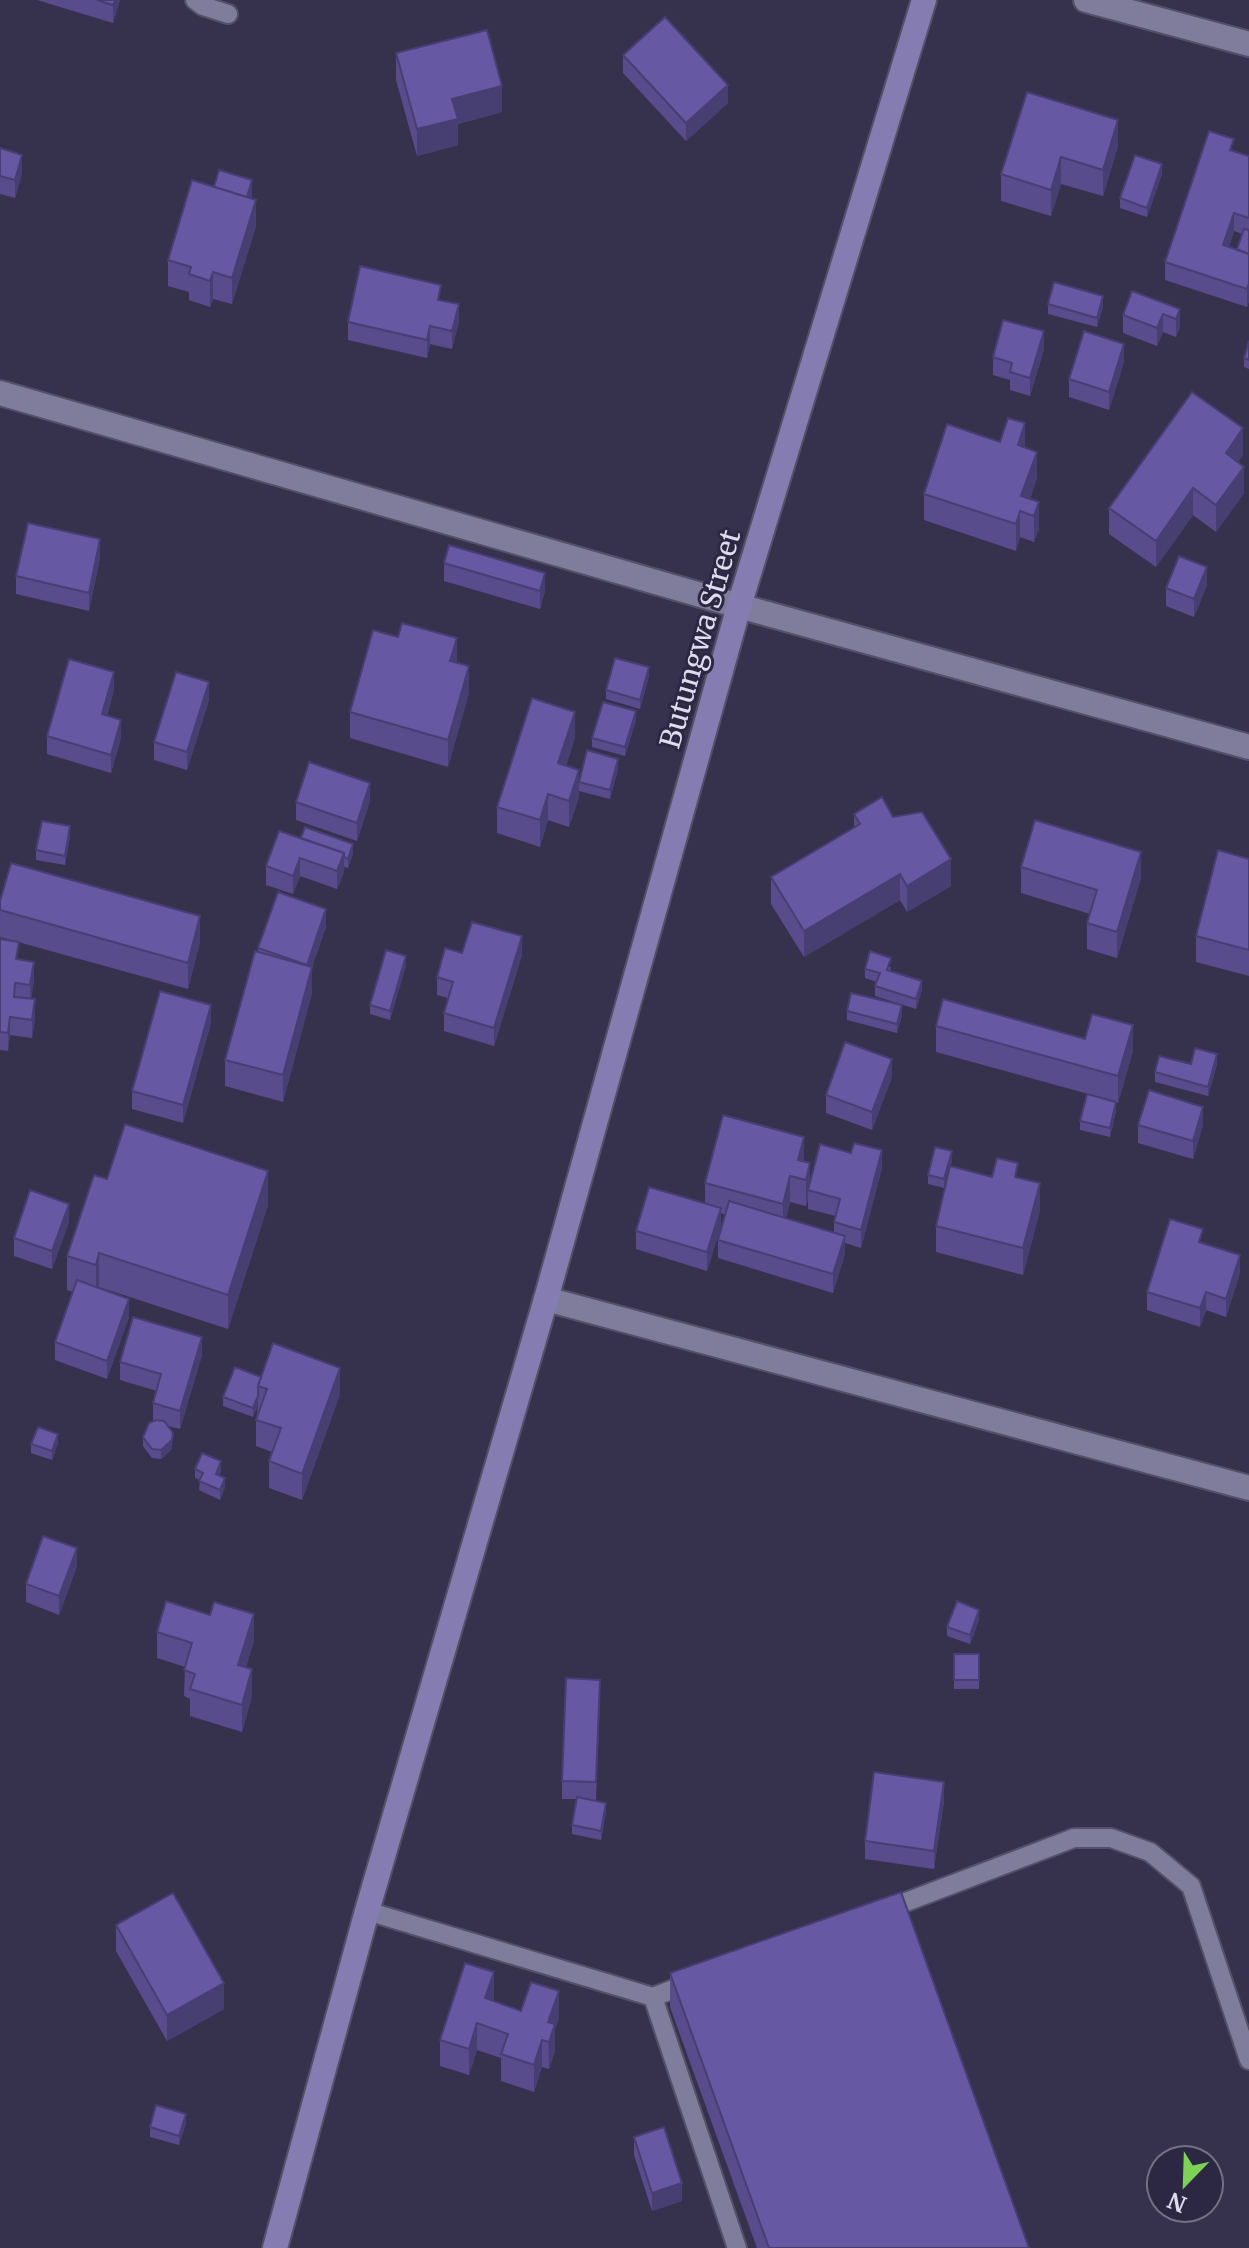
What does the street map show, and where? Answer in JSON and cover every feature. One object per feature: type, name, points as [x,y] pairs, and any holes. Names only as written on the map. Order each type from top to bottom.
[{"type":"main road","name":"Butungwa Street","points":[[275,2248],[367,1911],[546,1299],[739,606],[924,0]]},
{"type":"street","points":[[1086,0],[1249,44]]},
{"type":"street","points":[[0,393],[739,606],[1249,747]]},
{"type":"street","points":[[546,1299],[1249,1488]]},
{"type":"lane","points":[[195,0],[228,14]]},
{"type":"lane","points":[[871,1915],[1074,1838],[1111,1838],[1150,1852],[1191,1886],[1249,2060]]},
{"type":"lane","points":[[367,1911],[653,1997],[711,1975]]},
{"type":"lane","points":[[653,1997],[737,2248]]},
{"type":"building","points":[[97,0],[115,0],[113,5]]},
{"type":"building","points":[[665,17],[728,85],[686,123],[623,55]]},
{"type":"building","points":[[487,30],[502,86],[452,99],[458,119],[417,129],[396,53]]},
{"type":"building","points":[[1027,92],[1118,120],[1103,170],[1061,157],[1051,190],[1001,174]]},
{"type":"building","points":[[1209,131],[1234,139],[1230,150],[1249,156],[1249,218],[1234,213],[1223,245],[1249,254],[1247,289],[1165,262]]},
{"type":"building","points":[[0,148],[22,155],[15,180],[0,176]]},
{"type":"building","points":[[1135,155],[1162,164],[1147,208],[1120,198]]},
{"type":"building","points":[[219,170],[252,180],[247,197],[214,187]]},
{"type":"building","points":[[192,180],[256,200],[232,278],[213,272],[210,281],[189,274],[191,267],[168,260]]},
{"type":"building","points":[[1244,229],[1249,230],[1249,254],[1237,249]]},
{"type":"building","points":[[360,266],[441,285],[438,300],[459,304],[452,331],[430,326],[427,340],[348,322]]},
{"type":"building","points":[[1054,282],[1103,296],[1097,318],[1048,304]]},
{"type":"building","points":[[1132,291],[1180,309],[1176,319],[1163,314],[1157,328],[1123,315]]},
{"type":"building","points":[[1003,320],[1044,331],[1030,378],[1010,372],[1012,363],[993,357]]},
{"type":"building","points":[[1084,331],[1124,344],[1109,392],[1069,379]]},
{"type":"building","points":[[1249,341],[1249,360],[1244,358]]},
{"type":"building","points":[[1192,392],[1243,428],[1226,453],[1244,467],[1216,505],[1193,488],[1156,541],[1109,508]]},
{"type":"building","points":[[1008,418],[1025,423],[1018,445],[1037,452],[1021,496],[1039,502],[1034,516],[1020,511],[1016,524],[924,494],[947,424],[1000,442]]},
{"type":"building","points":[[28,523],[100,539],[89,593],[16,576]]},
{"type":"building","points":[[449,545],[545,573],[540,591],[444,563]]},
{"type":"building","points":[[1179,556],[1207,567],[1194,599],[1166,588]]},
{"type":"building","points":[[402,623],[457,638],[450,661],[469,666],[448,740],[350,712],[373,630],[398,637]]},
{"type":"building","points":[[615,658],[649,667],[640,700],[606,690]]},
{"type":"building","points":[[69,659],[114,672],[102,714],[121,720],[111,755],[47,736]]},
{"type":"building","points":[[176,672],[209,682],[187,752],[154,742]]},
{"type":"building","points":[[532,698],[575,712],[558,763],[579,770],[569,801],[548,794],[540,820],[497,807]]},
{"type":"building","points":[[603,702],[636,711],[625,747],[592,738]]},
{"type":"building","points":[[587,750],[618,759],[610,790],[579,782]]},
{"type":"building","points":[[309,762],[370,783],[357,823],[296,802]]},
{"type":"building","points":[[882,797],[893,817],[922,812],[951,859],[907,886],[900,874],[804,931],[771,877],[860,824],[854,814]]},
{"type":"building","points":[[1035,820],[1141,852],[1117,932],[1087,923],[1097,890],[1021,867]]},
{"type":"building","points":[[42,821],[70,826],[65,856],[36,850]]},
{"type":"building","points":[[305,827],[353,844],[348,859],[344,853],[301,838]]},
{"type":"building","points":[[279,831],[344,853],[337,871],[300,858],[293,876],[266,866]]},
{"type":"building","points":[[1218,850],[1249,859],[1249,950],[1196,936]]},
{"type":"building","points":[[11,863],[200,916],[188,963],[0,910]]},
{"type":"building","points":[[278,892],[326,909],[307,965],[258,948]]},
{"type":"building","points":[[472,922],[522,936],[494,1028],[444,1013],[453,982],[437,977],[445,948],[462,953]]},
{"type":"building","points":[[0,939],[19,942],[16,959],[34,962],[30,985],[15,983],[14,997],[35,999],[32,1020],[10,1017],[8,1033],[0,1032]]},
{"type":"building","points":[[386,950],[406,956],[390,1011],[370,1005]]},
{"type":"building","points":[[255,951],[312,967],[283,1075],[225,1060]]},
{"type":"building","points":[[870,951],[891,958],[887,970],[922,981],[916,999],[875,986],[880,973],[865,969]]},
{"type":"building","points":[[160,991],[211,1005],[183,1105],[132,1091]]},
{"type":"building","points":[[851,993],[902,1005],[897,1024],[847,1011]]},
{"type":"building","points":[[943,999],[1085,1039],[1092,1014],[1133,1025],[1118,1076],[936,1026]]},
{"type":"building","points":[[845,1042],[892,1059],[872,1112],[826,1095]]},
{"type":"building","points":[[1195,1048],[1217,1054],[1208,1087],[1155,1072],[1159,1056],[1191,1064]]},
{"type":"building","points":[[1149,1090],[1203,1107],[1193,1141],[1138,1125]]},
{"type":"building","points":[[1087,1094],[1116,1102],[1110,1128],[1080,1121]]},
{"type":"building","points":[[723,1115],[804,1137],[798,1160],[810,1163],[806,1180],[790,1176],[783,1204],[705,1183]]},
{"type":"building","points":[[125,1124],[268,1171],[228,1295],[99,1253],[96,1265],[67,1256],[94,1175],[107,1179]]},
{"type":"building","points":[[854,1143],[882,1150],[861,1230],[834,1222],[840,1199],[808,1190],[820,1144],[851,1153]]},
{"type":"building","points":[[935,1147],[952,1151],[944,1179],[928,1175]]},
{"type":"building","points":[[997,1158],[1018,1163],[1015,1177],[1040,1183],[1023,1248],[936,1226],[950,1166],[992,1177]]},
{"type":"building","points":[[649,1187],[721,1208],[707,1252],[636,1231]]},
{"type":"building","points":[[30,1190],[69,1204],[52,1251],[14,1238]]},
{"type":"building","points":[[729,1201],[845,1236],[833,1274],[718,1240]]},
{"type":"building","points":[[1170,1219],[1203,1229],[1199,1242],[1240,1255],[1226,1299],[1206,1292],[1200,1308],[1147,1292]]},
{"type":"building","points":[[77,1280],[129,1299],[107,1361],[55,1342]]},
{"type":"building","points":[[133,1317],[202,1337],[180,1411],[153,1403],[161,1374],[120,1362]]},
{"type":"building","points":[[273,1343],[340,1368],[302,1474],[269,1461],[281,1428],[256,1420],[267,1389],[258,1386]]},
{"type":"building","points":[[235,1367],[261,1377],[253,1408],[223,1397]]},
{"type":"building","points":[[164,1421],[173,1433],[172,1440],[161,1450],[152,1449],[143,1437],[149,1423]]},
{"type":"building","points":[[38,1427],[58,1434],[52,1451],[31,1444]]},
{"type":"building","points":[[202,1453],[221,1461],[216,1474],[225,1478],[220,1490],[199,1481],[203,1473],[195,1469]]},
{"type":"building","points":[[43,1536],[77,1548],[59,1596],[26,1584]]},
{"type":"building","points":[[166,1601],[210,1615],[214,1602],[254,1614],[238,1665],[252,1669],[242,1705],[190,1689],[195,1674],[184,1670],[192,1643],[157,1632]]},
{"type":"building","points":[[957,1601],[979,1610],[970,1635],[947,1627]]},
{"type":"building","points":[[954,1654],[979,1654],[979,1680],[954,1680]]},
{"type":"building","points":[[566,1678],[600,1680],[596,1782],[562,1781]]},
{"type":"building","points":[[874,1772],[944,1782],[934,1851],[865,1841]]},
{"type":"building","points":[[577,1797],[606,1803],[601,1831],[572,1825]]},
{"type":"building","points":[[901,1892],[1029,2248],[769,2248],[670,1973]]},
{"type":"building","points":[[173,1893],[224,1983],[167,2015],[116,1925]]},
{"type":"building","points":[[465,1963],[494,1972],[485,1998],[521,2011],[531,1982],[559,1991],[548,2022],[555,2024],[549,2042],[542,2040],[534,2065],[501,2054],[508,2034],[477,2023],[469,2049],[440,2040]]},
{"type":"building","points":[[156,2105],[186,2114],[179,2136],[150,2127]]},
{"type":"building","points":[[664,2127],[682,2183],[652,2193],[634,2137]]}]
